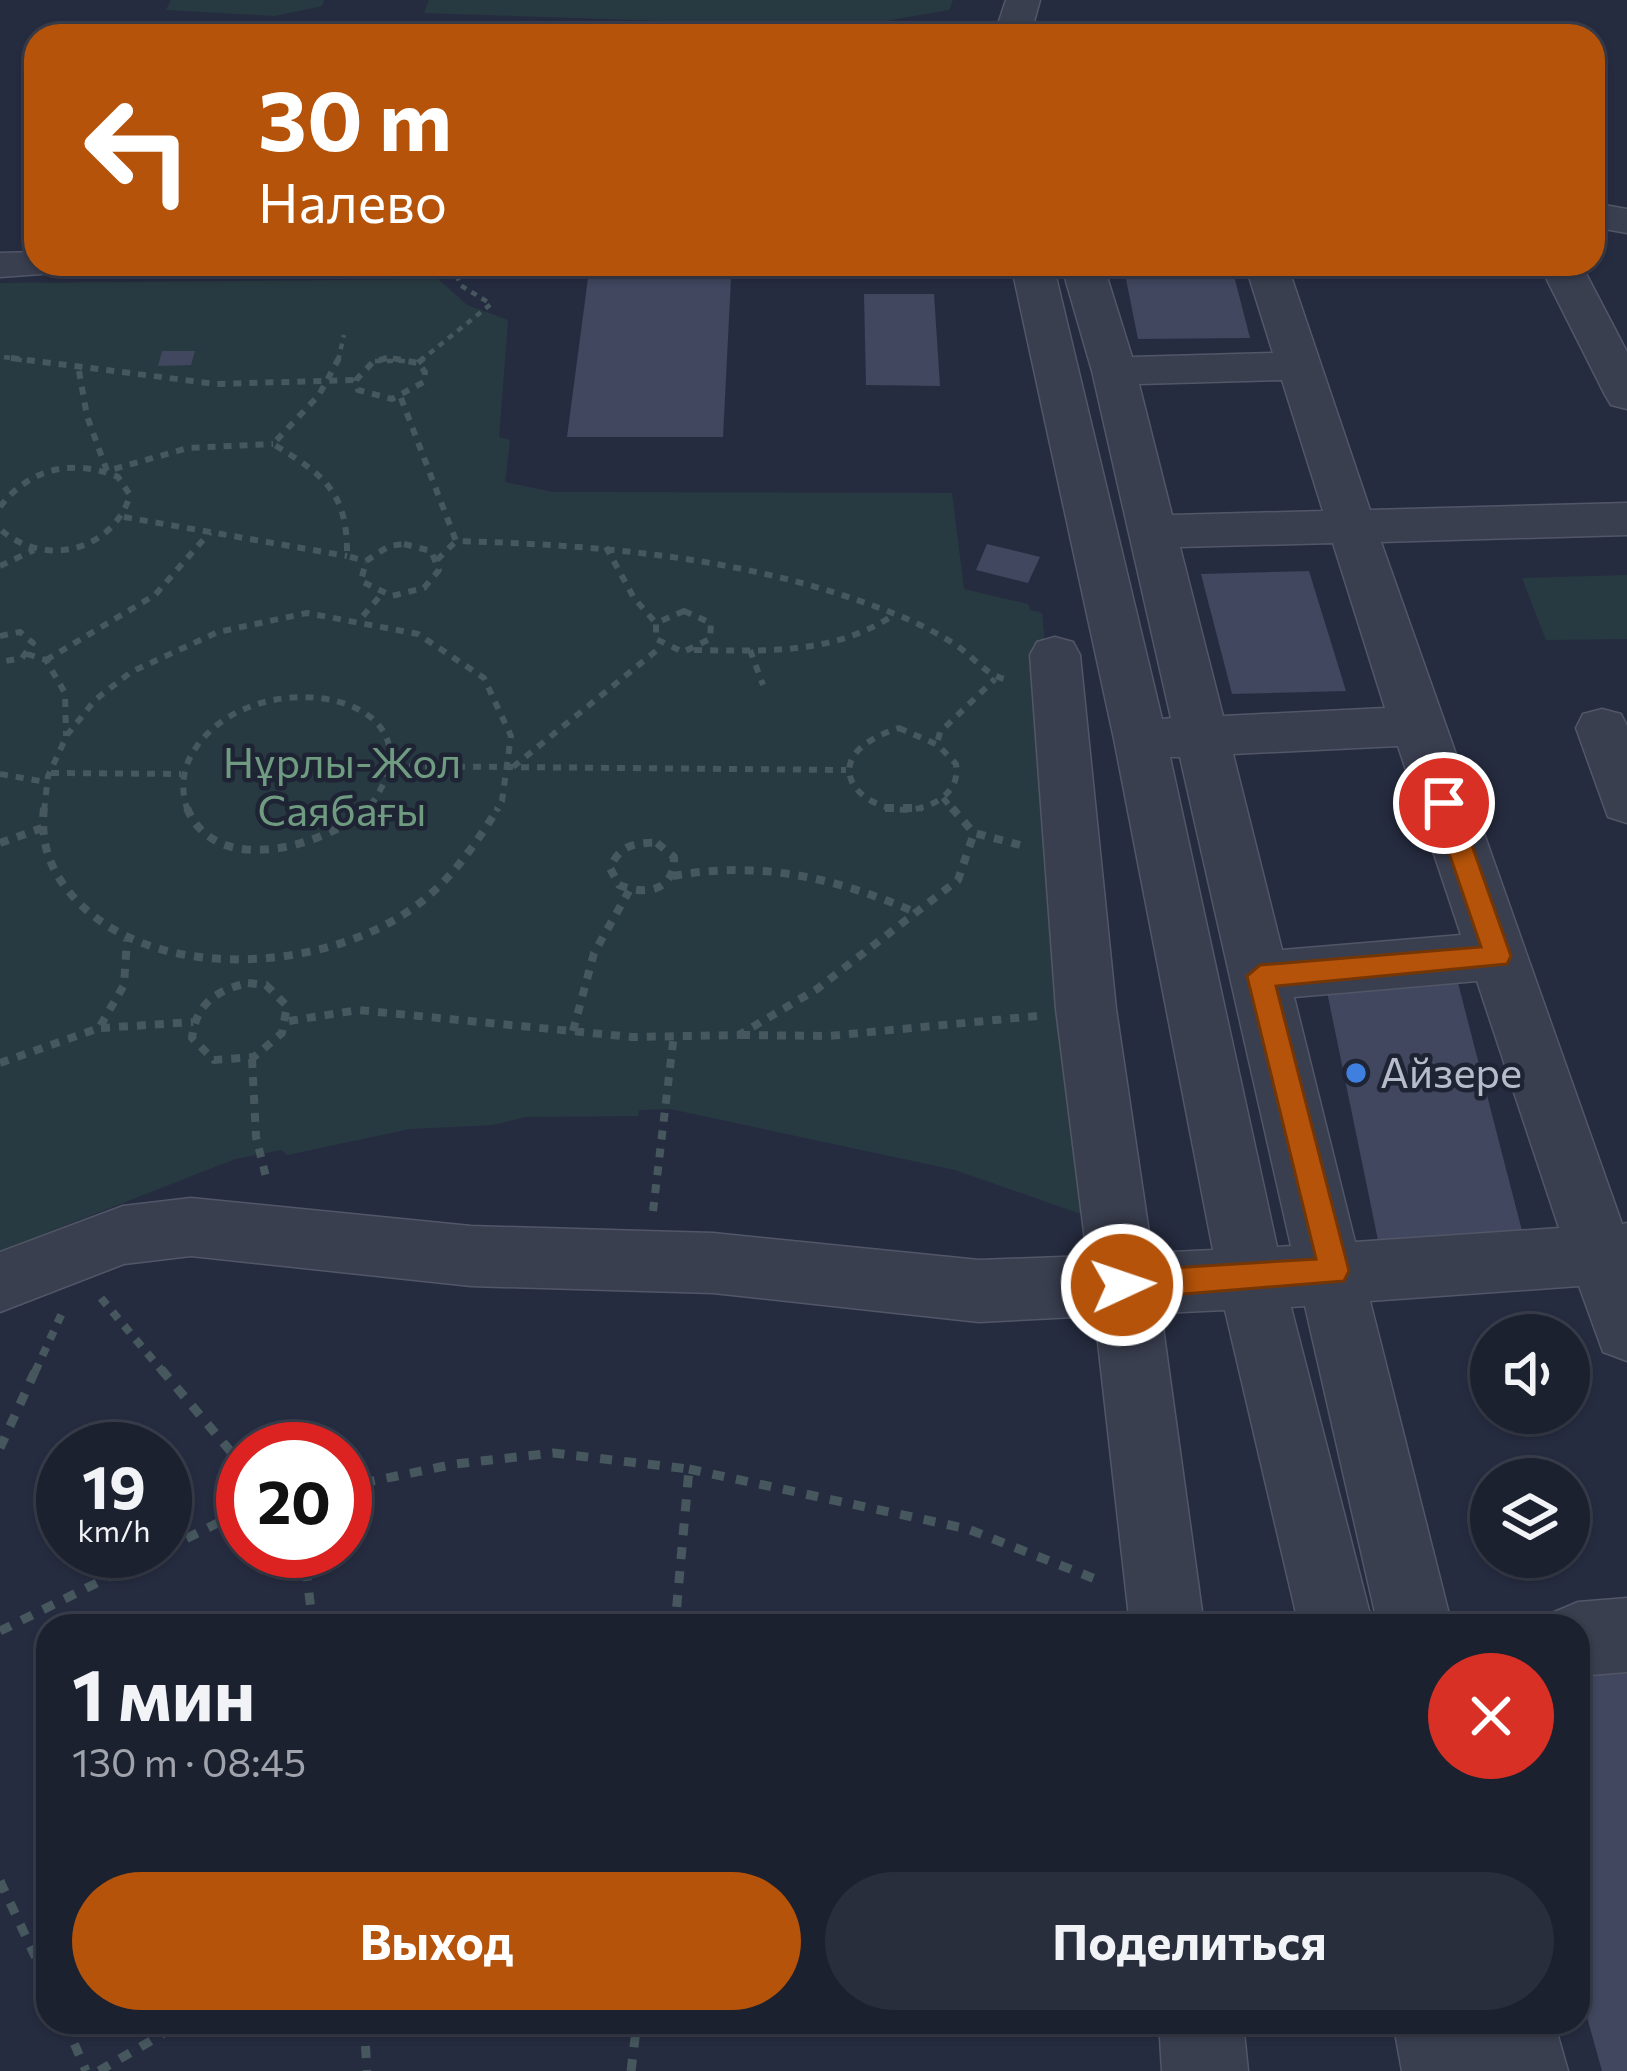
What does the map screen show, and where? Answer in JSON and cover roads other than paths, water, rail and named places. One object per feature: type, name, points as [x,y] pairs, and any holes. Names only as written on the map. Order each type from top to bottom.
[{"type":"lane","points":[[1035,276],[1140,739],[1251,1279],[1333,1614]]},
{"type":"lane","points":[[1086,276],[1114,371],[1334,1271],[1412,1614]]},
{"type":"lane","points":[[1270,276],[1498,956],[1614,1254],[1627,1330]]},
{"type":"lane","points":[[1566,276],[1627,395]]},
{"type":"lane","points":[[1114,371],[1301,366]]},
{"type":"lane","points":[[1150,532],[1627,519]]},
{"type":"lane","points":[[1056,669],[1085,1009],[1166,1614]]},
{"type":"lane","points":[[1140,739],[1418,726]]},
{"type":"lane","points":[[1602,728],[1627,802]]},
{"type":"lane","points":[[1260,976],[1498,956]]},
{"type":"lane","points":[[0,1282],[124,1234],[191,1226],[471,1256],[649,1261],[979,1291],[1251,1279],[1614,1254]]},
{"type":"lane","points":[[1590,1638],[1627,1636]]},
{"type":"lane","points":[[1202,2034],[1205,2071]]},
{"type":"lane","points":[[1437,2034],[1445,2071]]},
{"type":"lane","points":[[1515,2034],[1525,2071]]},
{"type":"place","name":"Айзере","points":[[1356,1073]]},
{"type":"park label","name":"Нұрлы-Жол Саябағы","points":[[342,788]]}]
